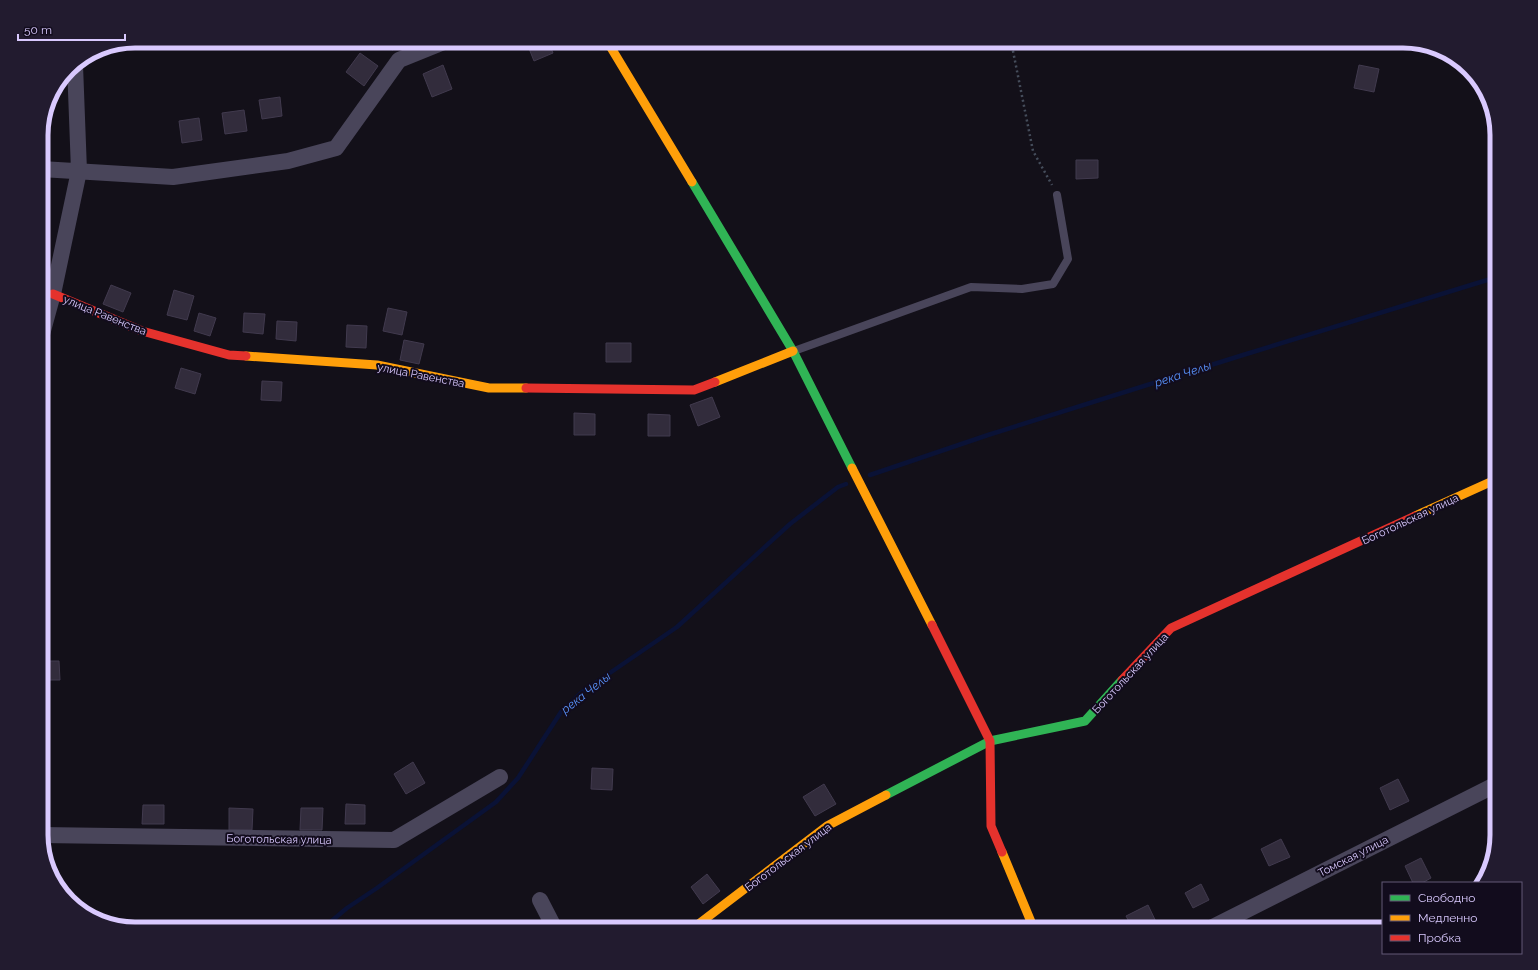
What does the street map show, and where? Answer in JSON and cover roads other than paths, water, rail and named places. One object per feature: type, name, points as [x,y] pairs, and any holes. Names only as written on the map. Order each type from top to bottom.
[{"type":"street","points":[[48,169],[173,177],[288,161],[336,148],[399,60],[429,48]]},
{"type":"street","points":[[611,48],[793,351],[990,741],[991,826],[1031,922]]},
{"type":"street","points":[[48,312],[79,171],[75,73]]},
{"type":"street","name":"улица Равенства","points":[[53,294],[142,331],[230,355],[377,365],[489,388],[694,390],[793,351]]},
{"type":"street","name":"Боготольская улица","points":[[701,922],[827,826],[990,741],[1085,721],[1171,628],[1490,482]]},
{"type":"street","name":"Боготольская улица","points":[[48,835],[394,840],[500,777]]},
{"type":"street","name":"Томская улица","points":[[1223,922],[1490,788]]},
{"type":"street","points":[[540,900],[551,922]]},
{"type":"lane","points":[[793,351],[971,287],[1022,289],[1053,284],[1068,259],[1057,195]]},
{"type":"waterway","name":"река Челы","points":[[870,475],[988,435],[1490,279]]},
{"type":"waterway","name":"река Челы","points":[[330,922],[347,908],[496,802],[518,778],[561,712],[582,692],[677,627],[790,524],[838,487],[846,484]]}]
